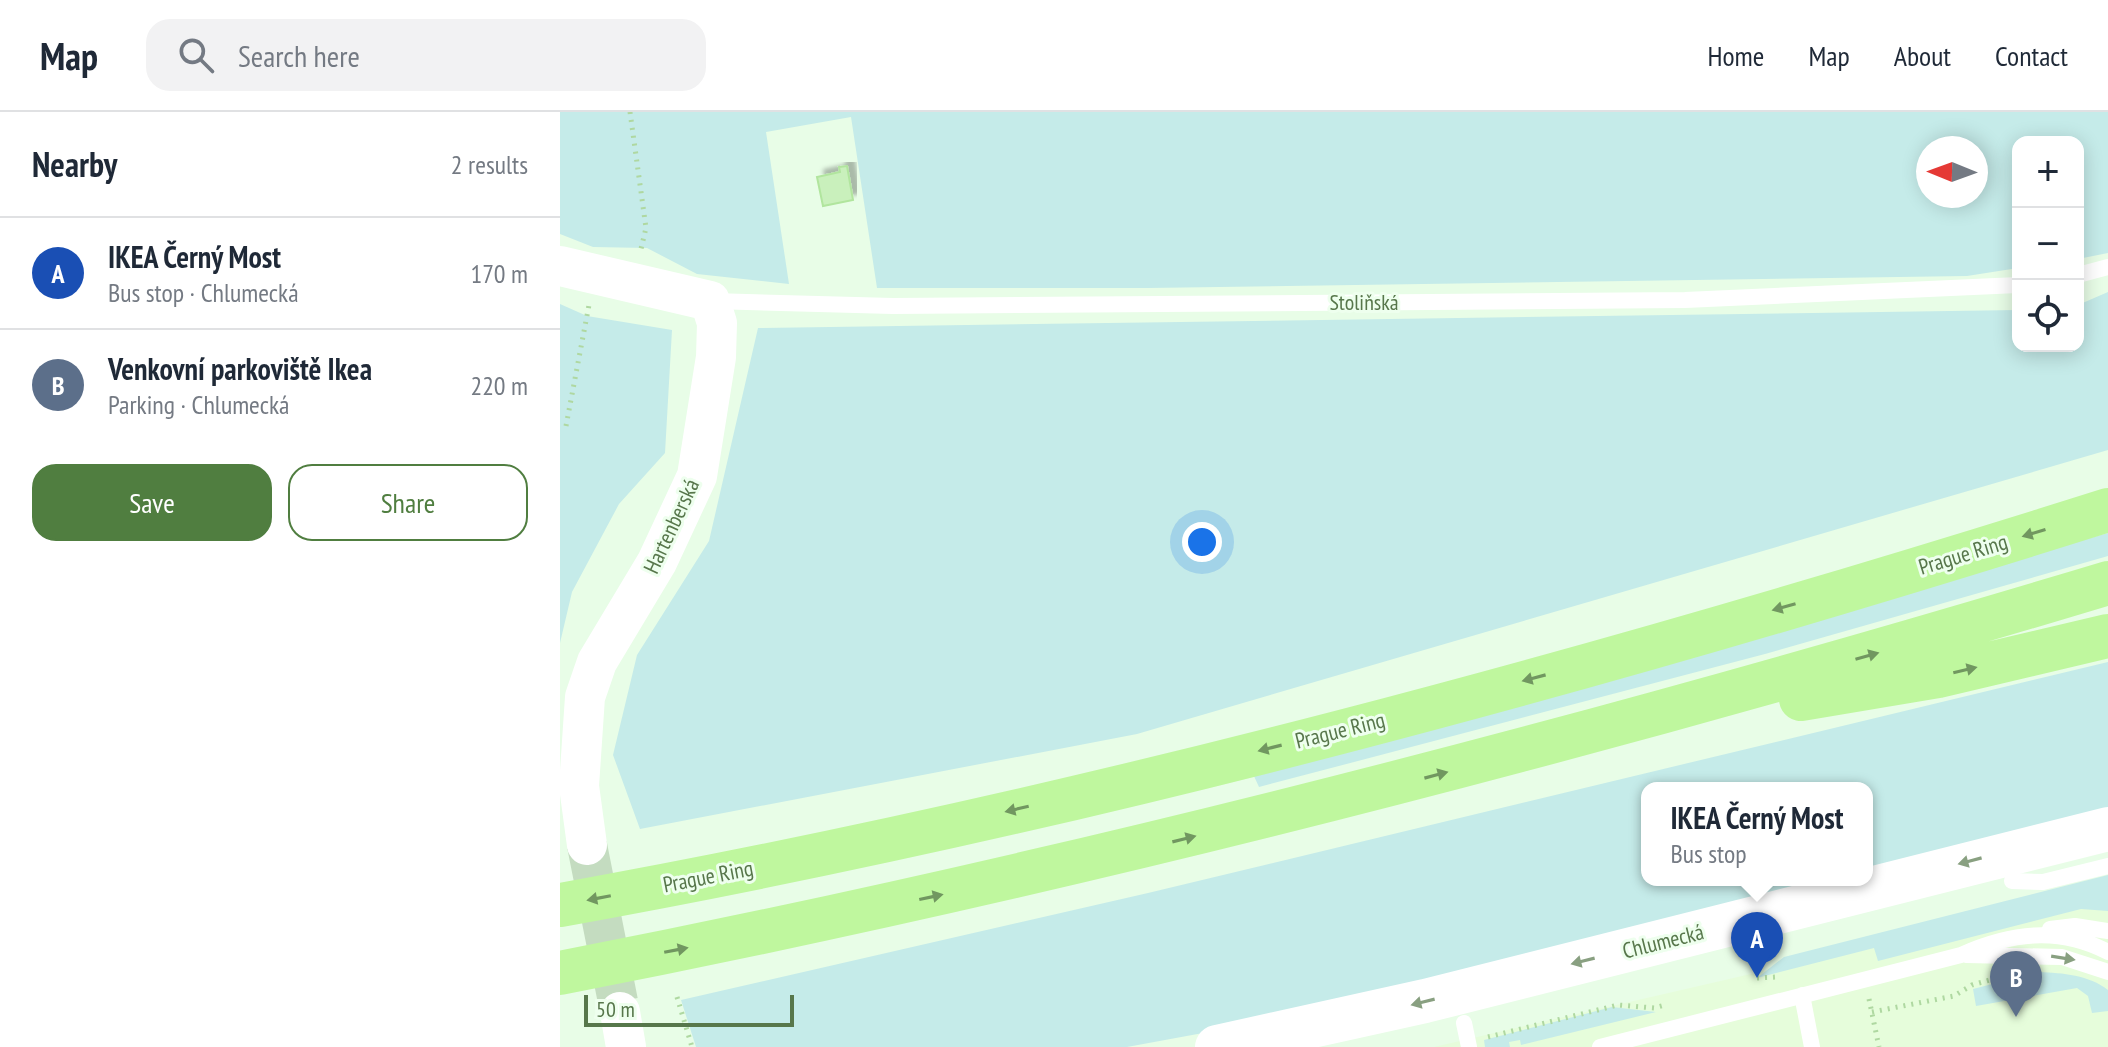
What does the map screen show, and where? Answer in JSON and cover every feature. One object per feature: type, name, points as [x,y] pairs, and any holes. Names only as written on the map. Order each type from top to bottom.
[{"type":"highway","name":"Prague Ring","points":[[560,905],[877,841],[1373,722],[1788,606],[2108,510]]},
{"type":"highway","points":[[560,973],[813,923],[1114,855],[1603,730],[2108,583]]},
{"type":"highway","points":[[1603,730],[1938,676],[2108,636]]},
{"type":"main road","name":"Chlumecká","points":[[1217,1047],[1440,998],[2108,829]]},
{"type":"main road","name":"Chlumecká","points":[[1361,1047],[1467,1037],[2012,881],[2039,867],[2108,850]]},
{"type":"street","points":[[560,266],[613,281],[710,301]]},
{"type":"street","name":"Hartenberská","points":[[587,845],[579,786],[585,697],[597,662],[657,562],[697,476],[716,357],[717,323],[710,301]]},
{"type":"lane","points":[[2084,273],[2108,267]]},
{"type":"lane","name":"Stoliňská","points":[[710,301],[893,306],[1685,300],[2012,285]]},
{"type":"lane","points":[[2012,881],[2043,882],[2108,866]]},
{"type":"lane","points":[[1600,1047],[1961,955],[1991,941],[2075,926],[2108,931]]},
{"type":"lane","points":[[2023,934],[2074,939],[2108,952]]},
{"type":"lane","points":[[1961,955],[2062,957],[2108,972]]},
{"type":"lane","points":[[1802,995],[1812,1047]]},
{"type":"path","points":[[566,426],[590,304],[600,289],[638,258],[646,228],[630,112]]},
{"type":"path","points":[[1746,985],[1791,974]]},
{"type":"path","points":[[1757,978],[1777,977]]},
{"type":"path","points":[[1866,979],[1879,1047]]},
{"type":"path","points":[[1872,1012],[1954,996],[1972,985]]},
{"type":"path","points":[[677,997],[692,1047]]},
{"type":"path","points":[[1467,1037],[1618,1005],[1654,1008],[1669,1004]]},
{"type":"shaded area","points":[[560,112],[2108,112],[2108,253],[2084,258],[2084,136],[2012,136],[2012,269],[1967,276],[1148,288],[877,288],[851,117],[766,132],[789,284],[697,274],[647,248],[593,247],[560,234]]},
{"type":"shaded area","points":[[2108,292],[2108,450],[1137,734],[640,829],[613,755],[637,655],[709,541],[758,328],[2012,310],[2012,352],[2084,352],[2084,302]]},
{"type":"shaded area","points":[[560,304],[587,316],[672,330],[665,453],[619,504],[572,592],[560,643]]},
{"type":"shaded area","points":[[2108,533],[2108,556],[1765,654],[1259,787],[1253,774]]},
{"type":"shaded area","points":[[2108,662],[2108,809],[1873,869],[1873,782],[1641,782],[1641,886],[1809,886],[1203,1033],[1127,1047],[696,1047],[681,1000],[1148,893]]},
{"type":"shaded area","points":[[2108,875],[2108,911],[2081,909],[1878,961],[1874,948],[1757,978],[1784,957]]},
{"type":"shaded area","points":[[2108,887],[2108,1047],[1434,1047],[1964,925]]},
{"type":"shaded area","points":[[2039,972],[2075,976],[2101,985],[2108,990],[2108,1011],[2092,1013],[2088,996],[2077,988],[1976,1006],[1973,989]]},
{"type":"shaded area","points":[[1612,1007],[1656,1012],[1521,1045],[1520,1040],[1509,1042],[1510,1047],[1485,1047],[1484,1040]]},
{"type":"building","points":[[847,166],[853,200],[823,206],[817,177],[840,172],[839,167]]},
{"type":"tunnel","points":[[587,845],[620,1012]]},
{"type":"place","name":"IKEA Černý Most","points":[[1757,978]]},
{"type":"place","name":"Venkovní parkoviště Ikea","points":[[2016,1017]]}]
